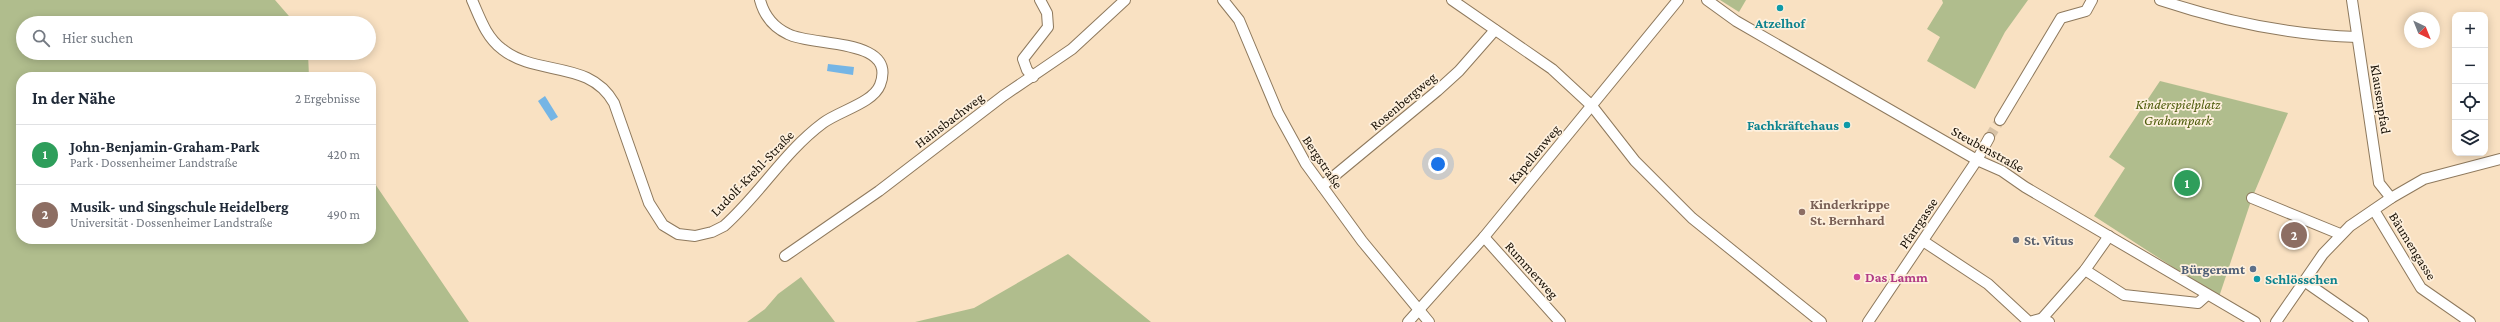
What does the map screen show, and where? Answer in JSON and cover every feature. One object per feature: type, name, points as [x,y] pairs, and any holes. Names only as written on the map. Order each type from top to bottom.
[{"type":"street","name":"Ludolf-Krehl-Straße","points":[[472,0],[485,29],[494,41],[506,52],[526,61],[583,74],[605,90],[614,103],[652,212],[670,230],[682,235],[695,236],[712,232],[724,226],[782,161],[812,132],[839,112],[870,99],[880,85],[882,68],[872,54],[859,48],[789,35],[769,20],[760,0]]},
{"type":"street","points":[[1033,77],[1027,70],[1023,59],[1048,27],[1047,14],[1040,0]]},
{"type":"street","name":"Hainsbachweg","points":[[785,256],[879,191],[1003,96],[1072,49],[1125,0]]},
{"type":"street","name":"Bergstraße","points":[[1223,0],[1239,20],[1278,113],[1294,144],[1362,241],[1429,322]]},
{"type":"street","points":[[1452,0],[1552,69],[1592,106],[1635,162],[1692,218],[1821,322]]},
{"type":"street","name":"Kapellenweg","points":[[1408,322],[1484,238],[1678,0]]},
{"type":"street","name":"Steubenstraße","points":[[1707,0],[1736,21],[1978,160],[2002,171],[2026,187],[2206,295],[2255,322]]},
{"type":"street","points":[[2000,120],[2061,18],[2086,11],[2092,0]]},
{"type":"street","points":[[2160,0],[2218,17],[2256,25],[2332,36],[2357,37]]},
{"type":"street","name":"Klausenpfad","points":[[2352,0],[2379,182],[2391,198]]},
{"type":"street","name":"Rosenbergweg","points":[[1322,186],[1437,91],[1459,71],[1495,30]]},
{"type":"street","name":"Pfarrgasse","points":[[1868,322],[1978,160],[1989,138]]},
{"type":"street","points":[[2276,322],[2323,254],[2340,234],[2391,198],[2424,179],[2500,158]]},
{"type":"street","points":[[2252,198],[2340,234]]},
{"type":"street","name":"Bäumengasse","points":[[2374,210],[2421,288],[2470,322]]},
{"type":"street","points":[[1923,241],[1988,284],[2029,322],[2043,321],[2085,270],[2109,236]]},
{"type":"street","name":"Rummerweg","points":[[1484,238],[1560,322]]},
{"type":"street","points":[[2085,270],[2124,295],[2140,298],[2198,303],[2206,295]]},
{"type":"street","points":[[2304,281],[2363,322]]},
{"type":"green space","points":[[0,0],[275,0],[289,16],[16,16],[16,60],[308,60],[309,72],[16,72],[16,244],[376,244],[376,185],[469,322],[0,322]]},
{"type":"green space","points":[[1720,0],[1746,0],[1739,12]]},
{"type":"green space","points":[[1942,0],[2028,0],[2005,32],[1975,89],[1927,61],[1940,37],[1927,29],[1943,3]]},
{"type":"green space","name":"Kinderspielplatz Grahampark","points":[[2160,81],[2288,113],[2252,198],[2219,297],[2094,216],[2125,168],[2109,157]]},
{"type":"green space","points":[[1068,254],[1151,322],[915,322],[974,308]]},
{"type":"green space","points":[[801,277],[835,322],[747,322],[765,309],[778,294]]},
{"type":"water","points":[[828,64],[854,67],[853,75],[827,71]]},
{"type":"water","points":[[545,96],[558,117],[551,121],[538,101]]},
{"type":"tunnel","points":[[1989,138],[2000,120]]},
{"type":"place","name":"Atzelhof","points":[[1780,8]]},
{"type":"place","name":"Fachkräftehaus","points":[[1847,125]]},
{"type":"place","name":"John-Benjamin-Graham-Park","points":[[2187,183]]},
{"type":"place","name":"Kinderkrippe St. Bernhard","points":[[1802,212]]},
{"type":"place","name":"Musik- und Singschule Heidelberg","points":[[2294,235]]},
{"type":"place","name":"St. Vitus","points":[[2016,240]]},
{"type":"place","name":"Bürgeramt","points":[[2253,269]]},
{"type":"place","name":"Das Lamm","points":[[1857,277]]},
{"type":"place","name":"Schlösschen","points":[[2257,279]]}]
